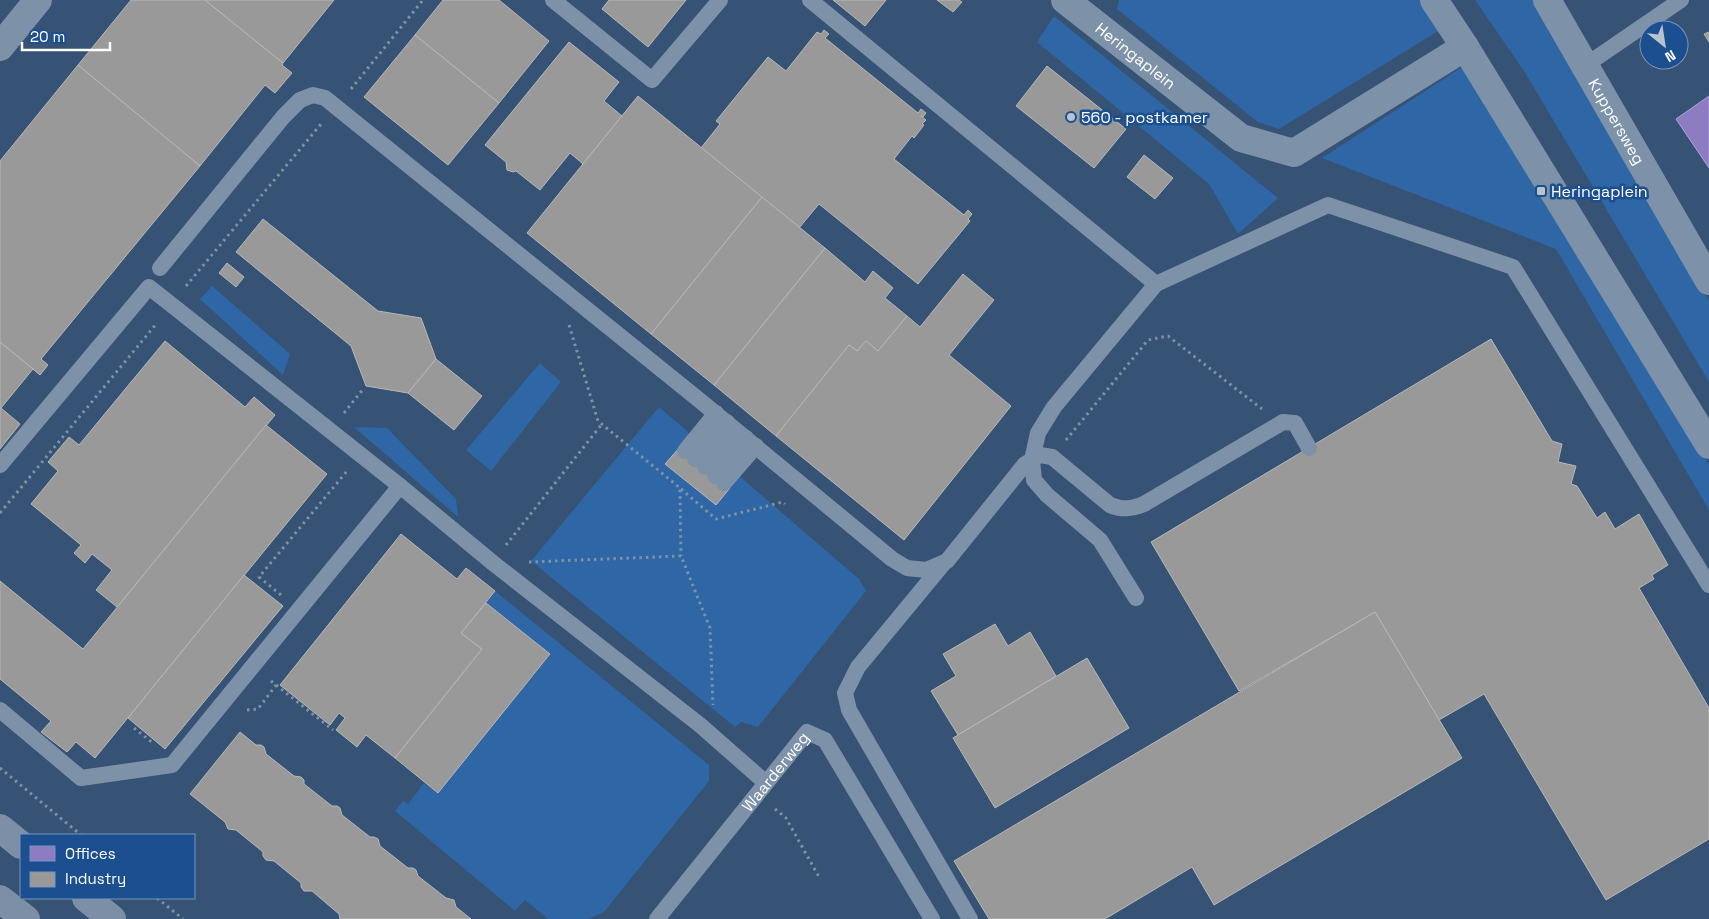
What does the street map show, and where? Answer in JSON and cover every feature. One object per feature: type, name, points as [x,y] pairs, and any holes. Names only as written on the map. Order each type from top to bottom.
[{"type":"main road","points":[[0,828],[20,844]]},
{"type":"main road","points":[[0,899],[26,919]]},
{"type":"main road","points":[[87,899],[112,919]]},
{"type":"street","points":[[0,48],[38,0]]},
{"type":"street","name":"Heringaplein","points":[[1066,0],[1241,138],[1294,152],[1466,47]]},
{"type":"street","points":[[1434,0],[1466,47],[1709,445]]},
{"type":"street","name":"Kuppersweg","points":[[1547,0],[1709,281]]},
{"type":"lane","points":[[553,0],[652,80],[720,0]]},
{"type":"lane","points":[[810,0],[1156,284]]},
{"type":"lane","name":"Kuppersweg","points":[[1586,66],[1681,0]]},
{"type":"lane","points":[[160,268],[283,118],[300,100],[313,95],[325,98],[736,430],[892,559],[907,568],[926,570],[946,561]]},
{"type":"lane","points":[[1136,598],[1100,540],[1047,495],[1034,480],[1032,460],[1038,433],[1054,407],[1156,284],[1328,205],[1513,267],[1709,585]]},
{"type":"lane","points":[[0,465],[149,287],[400,486],[493,563],[700,725],[766,783]]},
{"type":"lane","points":[[970,919],[849,710],[845,693],[858,667],[1025,464],[1040,455],[1052,457],[1110,505],[1118,508],[1132,509],[1283,422],[1295,423],[1309,448]]},
{"type":"lane","points":[[705,467],[736,430]]},
{"type":"lane","points":[[705,467],[736,430]]},
{"type":"lane","points":[[705,467],[736,430]]},
{"type":"lane","points":[[0,710],[81,778],[172,765],[400,486]]},
{"type":"lane","name":"Waarderweg","points":[[657,919],[808,732],[825,740],[932,919]]},
{"type":"path","points":[[0,513],[171,304],[324,120],[337,107],[423,0]]},
{"type":"path","points":[[568,323],[598,421],[716,519],[783,502],[790,508]]},
{"type":"path","points":[[1052,457],[1148,340],[1168,336],[1265,411]]},
{"type":"path","points":[[493,563],[602,424]]},
{"type":"path","points":[[284,597],[259,576],[350,467]]},
{"type":"path","points":[[680,488],[681,556],[710,628],[714,706],[700,725]]},
{"type":"path","points":[[493,563],[681,556]]},
{"type":"path","points":[[253,666],[333,730]]},
{"type":"path","points":[[241,711],[258,709],[276,685]]},
{"type":"path","points":[[134,728],[160,750]]},
{"type":"path","points":[[0,768],[80,834]]},
{"type":"path","points":[[158,899],[183,919]]},
{"type":"shaded area","points":[[1119,0],[1422,0],[1440,30],[1279,129],[1258,122],[1117,9]]},
{"type":"shaded area","points":[[1475,0],[1536,0],[1709,301],[1709,382],[1524,71]]},
{"type":"shaded area","points":[[1054,16],[1278,198],[1238,234],[1209,184],[1037,42]]},
{"type":"shaded area","points":[[1462,67],[1602,280],[1709,465],[1709,510],[1556,249],[1322,158]]},
{"type":"shaded area","points":[[212,286],[290,354],[283,375],[200,299]]},
{"type":"shaded area","points":[[540,363],[561,382],[491,471],[466,450]]},
{"type":"shaded area","points":[[659,407],[859,579],[866,591],[758,727],[741,722],[735,727],[531,561]]},
{"type":"shaded area","points":[[354,427],[387,428],[456,499],[458,517]]},
{"type":"shaded area","points":[[495,591],[709,765],[709,781],[604,912],[589,919],[548,919],[525,900],[515,911],[395,811],[403,801],[408,804],[424,783],[438,793],[550,655],[486,603]]},
{"type":"building: Offices","points":[[1709,96],[1709,168],[1676,119]]},
{"type":"building: Industry","points":[[131,0],[205,0],[283,63],[282,65],[292,73],[275,93],[265,85],[200,166],[78,65]]},
{"type":"building: Industry","points":[[205,0],[334,0],[283,63]]},
{"type":"building: Industry","points":[[443,0],[499,0],[549,41],[499,103],[415,35]]},
{"type":"building: Industry","points":[[609,0],[686,0],[648,47],[602,9]]},
{"type":"building: Industry","points":[[833,0],[886,0],[865,26]]},
{"type":"building: Industry","points":[[937,0],[959,0],[962,2],[953,12]]},
{"type":"building: Industry","points":[[824,30],[829,34],[825,38],[918,113],[921,109],[926,113],[923,117],[921,116],[926,120],[922,124],[924,125],[914,138],[912,136],[894,159],[964,215],[968,210],[972,214],[968,219],[970,221],[918,284],[819,204],[799,228],[701,148],[720,124],[716,121],[768,57],[786,71],[817,32],[821,34]]},
{"type":"building: Industry","points":[[1709,32],[1709,42],[1704,34]]},
{"type":"building: Industry","points":[[415,35],[499,103],[448,165],[364,97]]},
{"type":"building: Industry","points":[[569,42],[619,82],[604,101],[622,116],[583,164],[570,153],[540,190],[516,171],[507,170],[506,162],[485,145]]},
{"type":"building: Industry","points":[[78,65],[200,166],[41,359],[48,365],[40,375],[0,342],[0,161]]},
{"type":"building: Industry","name":"560 - postkamer","points":[[1047,66],[1126,129],[1094,168],[1016,106]]},
{"type":"building: Industry","points":[[638,96],[762,197],[651,334],[527,233]]},
{"type":"building: Industry","points":[[1144,155],[1173,178],[1155,199],[1127,177]]},
{"type":"building: Industry","points":[[762,197],[825,248],[714,385],[651,334]]},
{"type":"building: Industry","points":[[263,219],[378,311],[421,318],[436,359],[408,393],[366,386],[351,346],[236,252]]},
{"type":"building: Industry","points":[[825,248],[865,282],[873,271],[893,288],[885,298],[907,316],[878,351],[866,341],[857,351],[849,345],[776,436],[714,385]]},
{"type":"building: Industry","points":[[227,263],[244,277],[236,287],[219,273]]},
{"type":"building: Industry","points":[[963,274],[994,300],[949,355],[1011,406],[904,540],[776,436],[849,345],[857,351],[866,341],[878,351],[907,316],[920,327]]},
{"type":"building: Industry","points":[[1491,339],[1552,441],[1562,444],[1558,462],[1576,466],[1571,484],[1577,486],[1597,518],[1605,512],[1615,529],[1639,514],[1668,565],[1652,575],[1654,579],[1639,588],[1709,708],[1709,839],[1606,900],[1484,694],[1439,720],[1375,612],[1239,691],[1151,542]]},
{"type":"building: Industry","points":[[165,341],[245,407],[254,397],[275,415],[117,607],[96,590],[112,570],[92,554],[85,563],[74,553],[81,545],[31,504],[58,471],[48,462],[69,437],[79,445]]},
{"type":"building: Industry","points":[[0,342],[33,369],[1,408],[20,424],[0,449]]},
{"type":"building: Industry","points":[[436,359],[482,396],[454,430],[408,393]]},
{"type":"building: Industry","points":[[266,425],[327,474],[95,758],[76,742],[67,752],[41,732],[51,721],[0,679],[0,581],[83,649]]},
{"type":"building: Industry","points":[[680,447],[730,488],[716,505],[665,464]]},
{"type":"building: Industry","points":[[401,534],[457,579],[466,568],[495,591],[461,633],[482,649],[395,758],[366,735],[357,747],[336,730],[345,718],[339,713],[330,725],[280,685]]},
{"type":"building: Industry","points":[[244,575],[283,606],[165,749],[128,718]]},
{"type":"building: Industry","points":[[486,603],[550,654],[438,793],[395,758],[482,649],[461,633]]},
{"type":"building: Industry","points":[[1375,612],[1462,758],[1214,905],[1192,867],[1105,919],[989,919],[954,861]]},
{"type":"building: Industry","points":[[995,624],[1008,646],[1030,632],[1056,676],[958,735],[931,691],[956,676],[943,654]]},
{"type":"building: Industry","points":[[1087,658],[1129,728],[995,808],[953,738]]},
{"type":"building: Industry","points":[[240,732],[256,745],[264,747],[266,754],[294,776],[301,777],[304,780],[304,784],[332,806],[340,808],[342,815],[370,837],[378,839],[380,846],[408,868],[416,870],[418,876],[446,898],[454,900],[456,907],[471,919],[340,919],[339,914],[312,891],[304,891],[301,883],[274,861],[266,860],[263,852],[236,830],[228,829],[225,822],[190,794]]},
{"type":"place","name":"560 - postkamer","points":[[1071,117]]},
{"type":"place","name":"Heringaplein","points":[[1541,191]]}]
